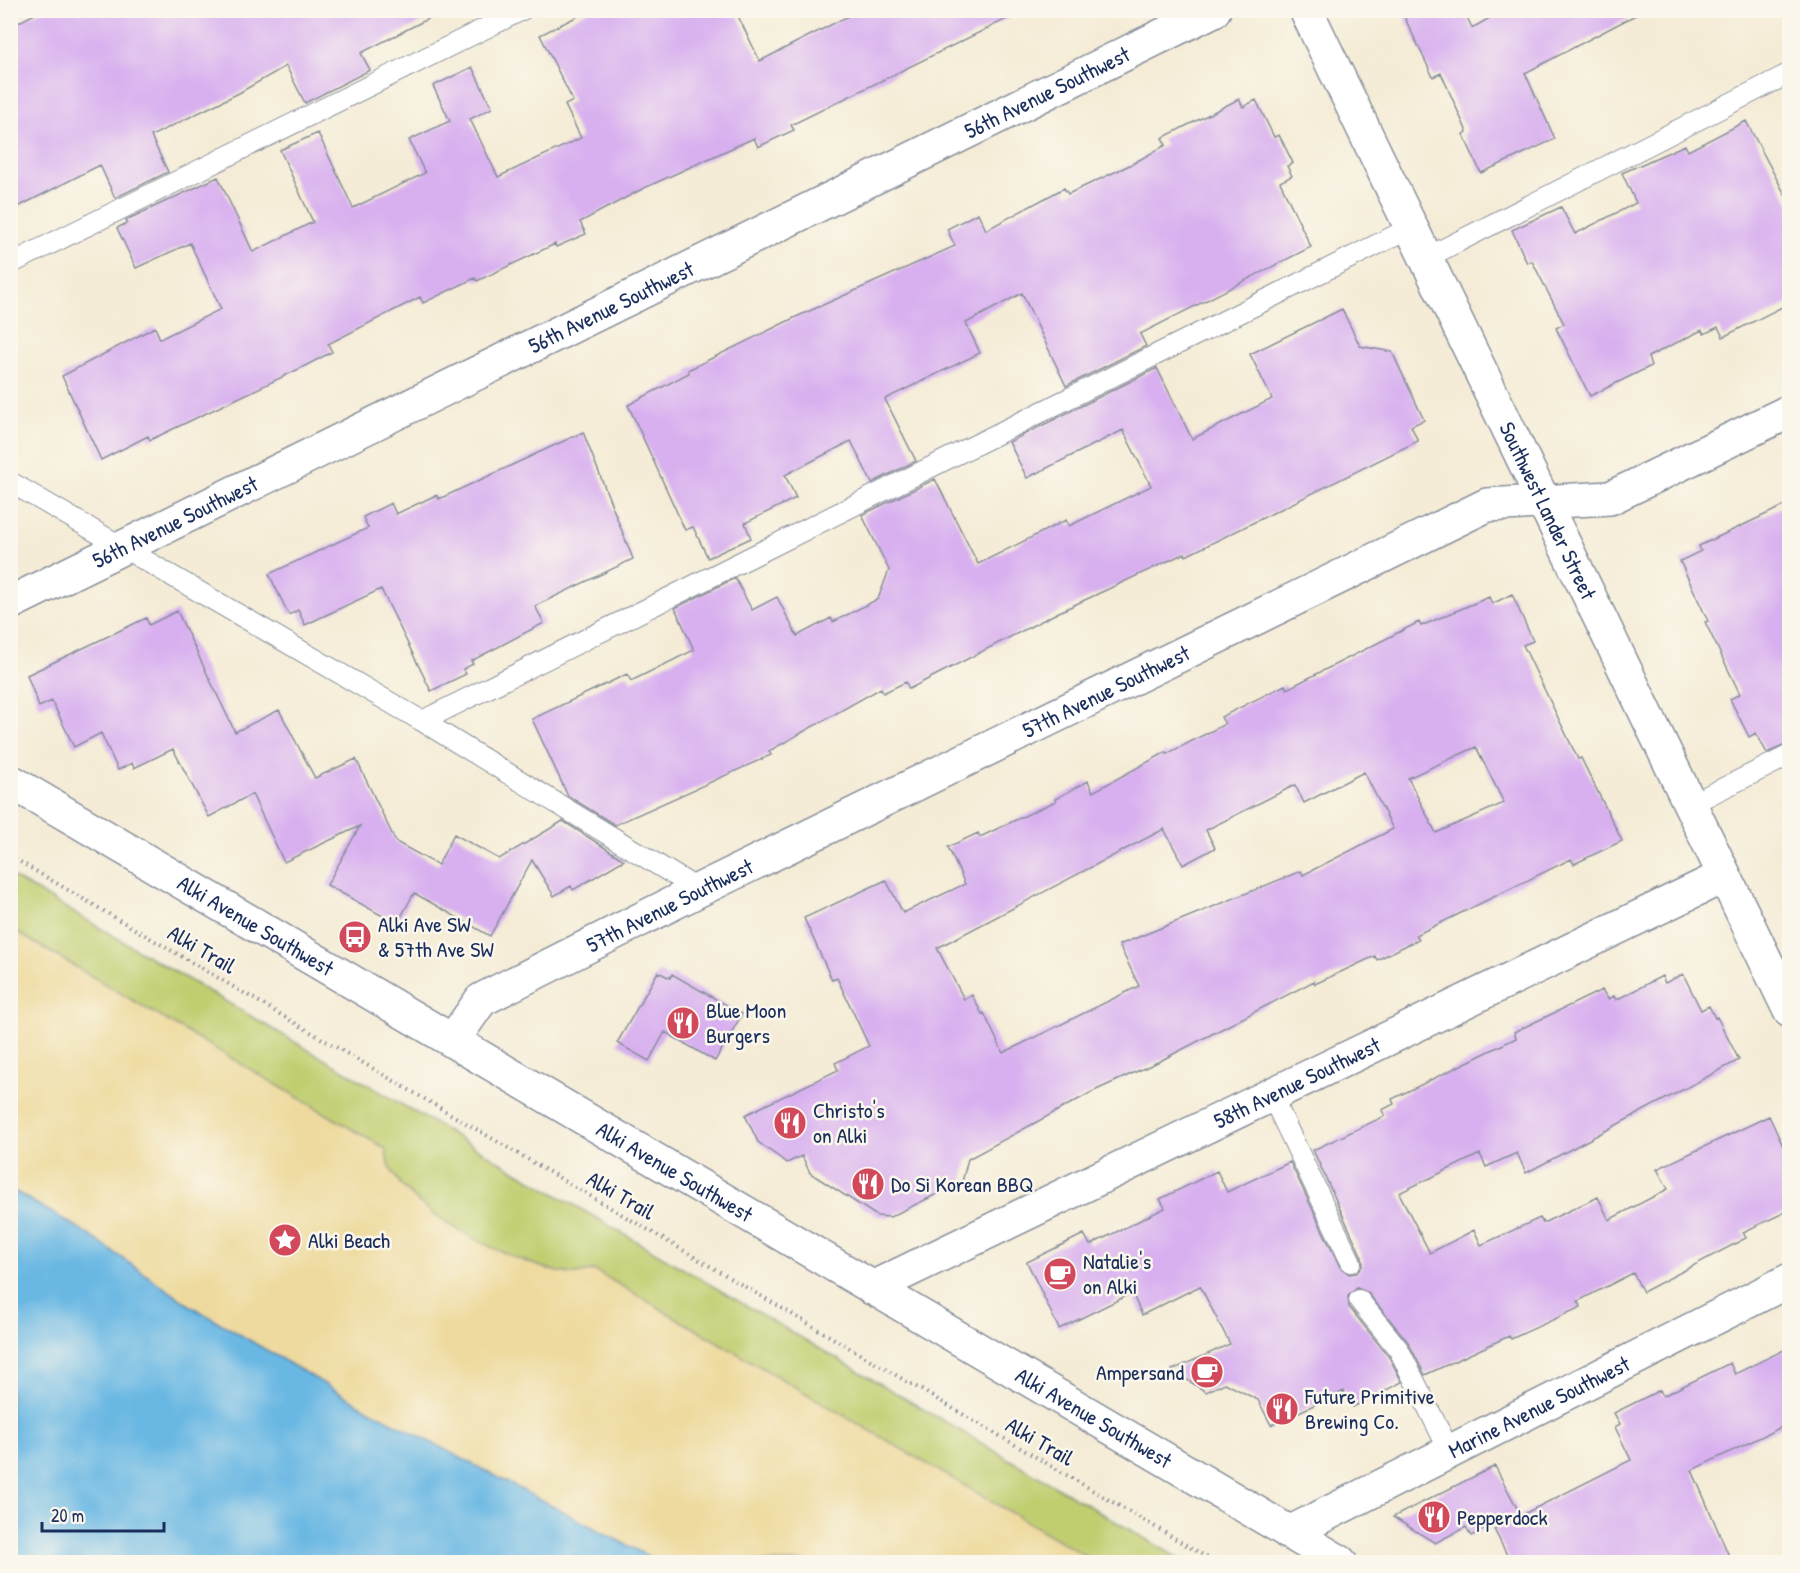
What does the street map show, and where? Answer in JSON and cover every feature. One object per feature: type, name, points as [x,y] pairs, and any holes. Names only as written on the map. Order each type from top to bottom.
[{"type":"street","name":"56th Avenue Southwest","points":[[10,603],[1214,10]]},
{"type":"street","name":"Southwest Lander Street","points":[[1306,10],[1790,1011]]},
{"type":"street","name":"57th Avenue Southwest","points":[[453,1040],[481,1000],[699,890],[1487,506],[1610,498],[1790,411]]},
{"type":"street","name":"Alki Avenue Southwest","points":[[10,782],[453,1040],[1340,1563]]},
{"type":"street","name":"58th Avenue Southwest","points":[[872,1288],[1724,876]]},
{"type":"street","name":"Marine Avenue Southwest","points":[[1289,1533],[1790,1280]]},
{"type":"lane","points":[[10,264],[522,10]]},
{"type":"lane","points":[[1426,258],[1790,73]]},
{"type":"lane","points":[[422,721],[1410,228]]},
{"type":"lane","points":[[10,482],[125,546],[422,721],[699,890]]},
{"type":"lane","points":[[1691,804],[1790,755]]},
{"type":"lane","points":[[1271,1094],[1351,1262]]},
{"type":"lane","points":[[1359,1300],[1399,1350],[1450,1452]]},
{"type":"path","name":"Alki Trail","points":[[10,856],[1215,1563]]},
{"type":"green space","name":"Alki Beach","points":[[11,876],[1185,1562],[659,1562],[362,1406],[191,1306],[77,1227],[11,1189]]},
{"type":"sand","name":"Alki Beach","points":[[11,929],[386,1149],[391,1170],[407,1191],[431,1212],[460,1231],[491,1247],[550,1269],[572,1274],[594,1270],[1096,1562],[659,1562],[362,1406],[191,1306],[77,1227],[11,1189]]},
{"type":"water","points":[[10,1189],[77,1227],[191,1306],[362,1406],[659,1562],[11,1562]]},
{"type":"building","points":[[42,10],[445,10],[361,53],[370,70],[305,103],[286,66],[239,93],[151,136],[168,172],[115,198],[100,165],[10,211],[10,27]]},
{"type":"building","points":[[590,10],[735,10],[760,61],[860,10],[1025,10],[791,125],[794,130],[758,147],[754,138],[642,189],[580,222],[586,234],[556,247],[555,244],[477,281],[475,278],[423,303],[420,297],[328,344],[332,352],[301,368],[150,440],[148,436],[101,460],[62,376],[155,327],[160,339],[221,309],[190,243],[136,268],[117,228],[127,223],[126,220],[218,177],[253,252],[313,222],[280,150],[318,133],[353,208],[425,173],[409,140],[450,121],[433,86],[472,67],[492,108],[470,119],[498,177],[581,138],[565,105],[573,101],[540,35]]},
{"type":"building","points":[[1401,10],[1464,10],[1472,28],[1504,10],[1645,10],[1525,73],[1555,139],[1481,173],[1463,134],[1467,132],[1441,73],[1433,77]]},
{"type":"building","points":[[1239,99],[1243,107],[1256,100],[1274,137],[1279,135],[1293,163],[1287,166],[1292,176],[1280,182],[1311,247],[1140,334],[1146,346],[1066,386],[1022,293],[966,323],[980,353],[885,399],[916,461],[872,483],[851,441],[785,475],[796,498],[745,523],[751,538],[708,558],[693,527],[685,530],[628,405],[689,373],[688,370],[796,317],[955,246],[947,229],[978,213],[986,230],[1064,188],[1068,194],[1132,164],[1166,145],[1162,138]]},
{"type":"building","points":[[1746,121],[1790,204],[1790,303],[1723,337],[1718,327],[1704,334],[1702,330],[1648,357],[1651,366],[1590,396],[1556,328],[1564,324],[1532,261],[1527,263],[1512,230],[1561,207],[1575,234],[1636,203],[1622,173],[1685,145],[1688,151]]},
{"type":"building","points":[[1342,309],[1360,346],[1392,352],[1424,420],[1411,426],[1418,441],[1186,556],[1185,553],[1057,613],[909,689],[906,682],[883,693],[881,688],[769,751],[771,755],[615,825],[568,796],[532,719],[627,674],[631,681],[694,650],[675,608],[735,578],[752,610],[777,597],[797,636],[831,618],[833,622],[878,599],[889,570],[862,515],[935,479],[978,564],[1066,520],[1069,526],[1151,486],[1123,430],[1027,478],[1009,442],[1157,368],[1192,439],[1272,399],[1250,354]]},
{"type":"building","points":[[583,432],[633,559],[535,606],[544,623],[471,661],[473,664],[463,669],[466,674],[431,691],[381,589],[305,625],[298,610],[289,615],[269,574],[368,528],[363,517],[391,503],[396,514],[436,495],[439,499]]},
{"type":"building","points":[[1790,503],[1790,743],[1767,753],[1756,733],[1749,737],[1730,699],[1740,694],[1705,622],[1708,621],[1680,561],[1701,551],[1699,546]]},
{"type":"building","points":[[1512,594],[1533,641],[1523,645],[1578,759],[1581,758],[1622,841],[1574,864],[1571,859],[1416,935],[1419,939],[1377,960],[1375,956],[1315,984],[1314,981],[1160,1061],[1094,1091],[968,1159],[962,1182],[890,1217],[877,1216],[810,1173],[802,1156],[787,1163],[758,1142],[745,1115],[838,1070],[835,1063],[869,1046],[837,978],[832,980],[804,918],[886,880],[903,913],[965,884],[948,847],[978,833],[980,837],[1056,801],[1055,799],[1088,781],[1093,792],[1166,752],[1167,754],[1225,724],[1221,717],[1285,685],[1287,689],[1419,622],[1421,626],[1489,597],[1492,604]],"holes":[[[1476,747],[1504,803],[1436,833],[1408,778]],[[1364,772],[1393,829],[1303,875],[1301,871],[1119,945],[1139,986],[1003,1053],[984,1013],[982,1014],[972,995],[964,999],[937,948],[1164,829],[1183,865],[1215,848],[1206,830],[1295,785],[1304,803]]]},
{"type":"building","points":[[177,611],[235,732],[279,710],[315,778],[356,759],[396,842],[438,865],[454,834],[499,859],[563,821],[624,860],[573,890],[571,886],[554,896],[532,860],[490,936],[414,893],[397,924],[327,885],[360,826],[284,862],[252,794],[209,817],[173,749],[134,768],[132,763],[118,770],[101,733],[74,747],[52,701],[39,707],[27,675],[146,618],[149,625]]},
{"type":"building","name":"Blue Moon Burgers","points":[[658,972],[670,978],[672,974],[742,1014],[715,1061],[665,1032],[649,1061],[617,1043]]},
{"type":"building","points":[[1683,974],[1701,1010],[1709,1006],[1715,1018],[1717,1017],[1739,1060],[1526,1173],[1517,1153],[1486,1167],[1480,1154],[1399,1193],[1430,1253],[1474,1230],[1481,1245],[1540,1218],[1543,1223],[1598,1197],[1609,1220],[1668,1189],[1657,1169],[1769,1116],[1790,1161],[1790,1210],[1743,1232],[1746,1238],[1643,1292],[1633,1273],[1578,1301],[1581,1307],[1511,1339],[1509,1336],[1425,1375],[1408,1342],[1368,1293],[1357,1288],[1348,1296],[1349,1307],[1389,1357],[1402,1382],[1353,1407],[1344,1391],[1271,1425],[1258,1400],[1225,1383],[1206,1392],[1172,1370],[1230,1344],[1200,1286],[1142,1315],[1132,1293],[1059,1329],[1027,1262],[1084,1234],[1090,1245],[1165,1208],[1160,1199],[1217,1171],[1227,1192],[1290,1162],[1340,1267],[1349,1274],[1357,1273],[1363,1264],[1362,1257],[1313,1150],[1385,1116],[1382,1110],[1394,1104],[1392,1099],[1516,1038],[1514,1032],[1602,990],[1608,999],[1614,996],[1616,1000],[1662,976],[1665,983]]},
{"type":"building","points":[[1790,1347],[1790,1423],[1692,1470],[1732,1563],[1511,1563],[1494,1529],[1631,1460],[1615,1427],[1620,1424],[1614,1413],[1660,1390],[1663,1396],[1730,1363],[1735,1374]]},
{"type":"building","points":[[1495,1466],[1519,1512],[1471,1536],[1466,1527],[1435,1543],[1393,1517]]},
{"type":"place","name":"Alki Ave SW & 57th Ave SW","points":[[355,937]]},
{"type":"place","name":"Blue Moon Burgers","points":[[683,1023]]},
{"type":"place","name":"Christo's on Alki","points":[[790,1123]]},
{"type":"place","name":"Do Si Korean BBQ","points":[[868,1184]]},
{"type":"place","name":"Alki Beach","points":[[285,1240]]},
{"type":"place","name":"Natalie's on Alki","points":[[1060,1274]]},
{"type":"place","name":"Ampersand","points":[[1207,1372]]},
{"type":"place","name":"Future Primitive Brewing Co.","points":[[1282,1409]]},
{"type":"place","name":"Pepperdock","points":[[1434,1517]]}]
